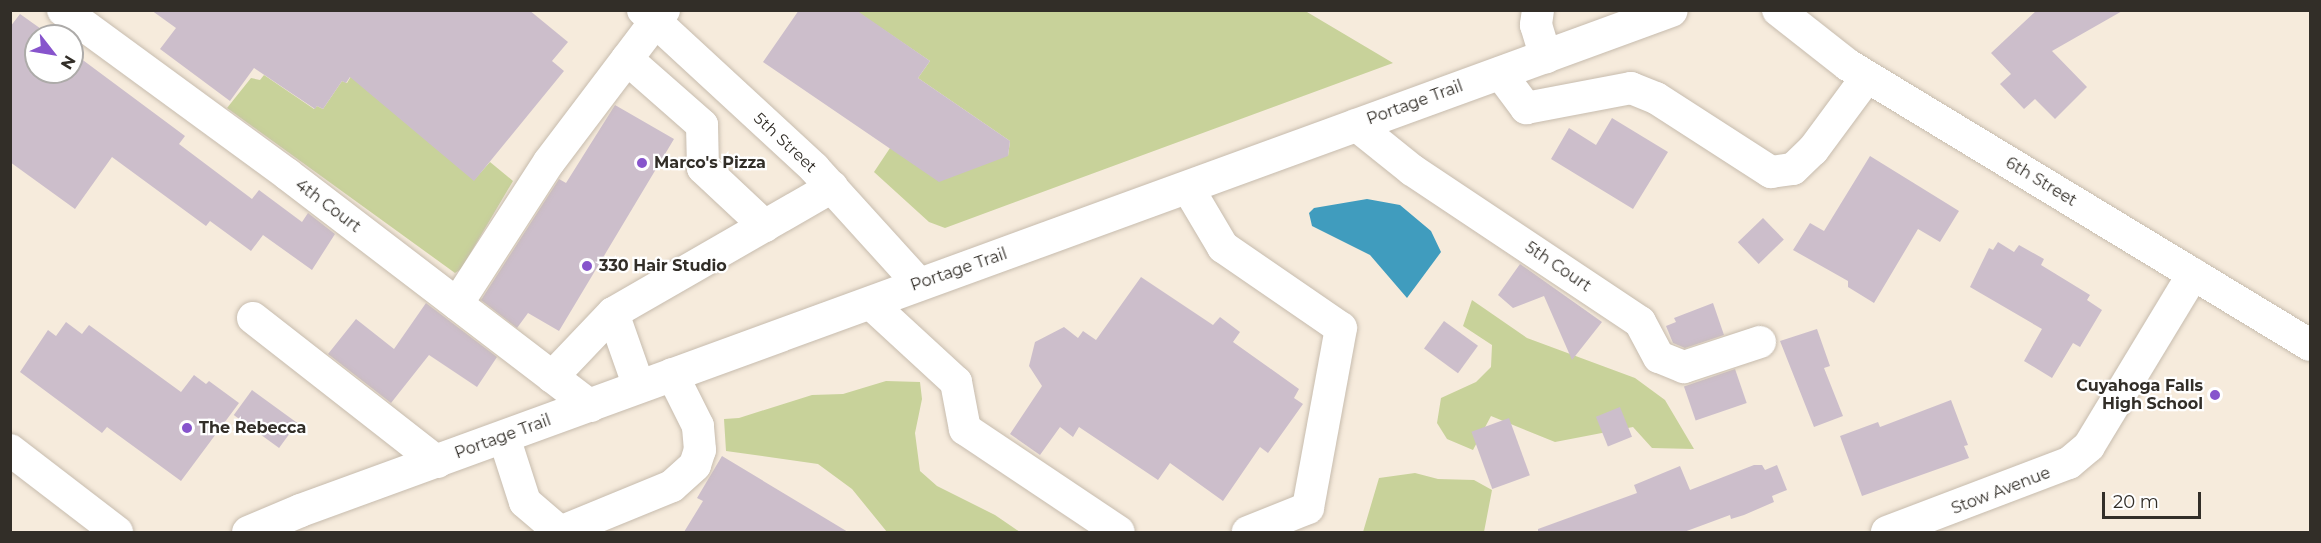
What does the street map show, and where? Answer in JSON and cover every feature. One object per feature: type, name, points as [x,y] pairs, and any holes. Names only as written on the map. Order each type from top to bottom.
[{"type":"main road","name":"Portage Trail","points":[[248,532],[300,510],[1188,188],[1546,57],[1662,12]]},
{"type":"street","name":"4th Court","points":[[63,10],[590,406]]},
{"type":"street","points":[[1538,10],[1536,25],[1546,57]]},
{"type":"street","name":"6th Street","points":[[1778,10],[1867,77],[2310,345]]},
{"type":"street","points":[[457,304],[549,162],[627,59],[654,14]]},
{"type":"street","name":"5th Street","points":[[654,14],[734,96],[832,187],[919,284]]},
{"type":"street","points":[[627,59],[702,125],[703,168],[765,226]]},
{"type":"street","points":[[1500,73],[1526,108],[1631,88],[1656,98],[1771,172],[1793,169],[1813,150],[1867,77]]},
{"type":"street","points":[[702,125],[734,96]]},
{"type":"street","name":"5th Court","points":[[1356,125],[1412,170],[1640,322],[1659,357],[1684,367],[1760,342]]},
{"type":"street","points":[[552,376],[613,313],[832,187]]},
{"type":"street","points":[[1188,188],[1223,247],[1341,328],[1308,508],[1248,532]]},
{"type":"street","name":"Stow Avenue","points":[[1887,532],[2069,463],[2089,446],[2193,274]]},
{"type":"street","points":[[870,303],[956,382],[965,429],[1119,532]]},
{"type":"street","points":[[613,313],[639,387]]},
{"type":"street","points":[[253,318],[437,462]]},
{"type":"street","points":[[504,437],[525,502],[560,532],[672,486],[695,465],[700,450],[698,426],[672,374]]},
{"type":"street","points":[[10,450],[117,532]]},
{"type":"green space","points":[[856,11],[1314,11],[1307,12],[1393,63],[945,228],[929,222],[874,172],[890,148],[1008,156],[1010,141],[918,78],[930,61]]},
{"type":"green space","points":[[354,71],[474,180],[490,162],[513,181],[461,269],[455,273],[227,108],[251,78],[260,80],[264,75],[314,109],[317,106],[323,109],[342,81],[347,83]]},
{"type":"green space","points":[[1472,300],[1527,338],[1635,378],[1665,400],[1694,449],[1652,448],[1633,427],[1555,442],[1491,416],[1473,450],[1447,439],[1437,423],[1441,398],[1476,382],[1491,367],[1492,345],[1463,326]]},
{"type":"green space","points":[[886,381],[920,382],[922,399],[915,433],[920,471],[937,486],[995,515],[1020,532],[887,532],[852,489],[818,464],[726,451],[724,419],[739,418],[812,395],[843,394]]},
{"type":"green space","points":[[1415,473],[1438,479],[1474,480],[1492,490],[1484,532],[1363,532],[1379,478]]},
{"type":"water","points":[[1367,199],[1400,205],[1431,231],[1441,252],[1407,298],[1370,255],[1312,226],[1309,213],[1314,208]]},
{"type":"building","points":[[151,10],[529,10],[568,42],[552,61],[564,71],[474,181],[350,77],[346,83],[342,81],[323,109],[317,106],[315,109],[254,68],[230,101],[160,49],[176,28]]},
{"type":"building","points":[[799,10],[856,10],[930,61],[918,78],[1010,141],[1008,156],[939,182],[763,62]]},
{"type":"building","points":[[2037,10],[2124,10],[2052,51],[2087,87],[2055,119],[2035,99],[2024,109],[2000,84],[2011,74],[1991,53]]},
{"type":"building","points":[[20,14],[34,24],[24,24],[24,84],[84,84],[84,61],[185,136],[179,144],[252,199],[259,190],[302,222],[308,213],[335,234],[312,270],[263,235],[251,251],[210,221],[206,226],[112,157],[75,209],[10,162],[10,27]]},
{"type":"building","points":[[615,105],[674,139],[559,331],[528,313],[517,328],[481,300],[559,179],[566,183]]},
{"type":"building","points":[[1612,118],[1668,152],[1633,209],[1551,159],[1569,128],[1596,145]]},
{"type":"building","points":[[1870,156],[1959,211],[1940,242],[1918,229],[1874,303],[1848,287],[1848,281],[1793,250],[1810,223],[1824,231]]},
{"type":"building","points":[[1763,218],[1784,240],[1759,264],[1738,242]]},
{"type":"building","points":[[1998,242],[2014,252],[2019,245],[2044,259],[2041,265],[2090,295],[2087,300],[2102,310],[2080,347],[2073,343],[2052,378],[2024,361],[2042,329],[1970,287],[1989,248],[1993,250]]},
{"type":"building","points":[[1520,264],[1602,322],[1572,360],[1544,296],[1513,308],[1498,295]]},
{"type":"building","points":[[1141,277],[1213,325],[1220,317],[1240,332],[1233,342],[1299,389],[1294,398],[1303,404],[1268,453],[1260,447],[1223,501],[1170,463],[1158,480],[1079,427],[1073,437],[1060,427],[1040,455],[1010,434],[1042,386],[1029,366],[1035,342],[1064,327],[1078,338],[1083,331],[1096,340]]},
{"type":"building","points":[[426,303],[497,357],[477,387],[429,355],[391,403],[328,354],[356,319],[394,349]]},
{"type":"building","points":[[1713,303],[1724,335],[1685,348],[1673,343],[1666,326],[1676,322],[1674,318]]},
{"type":"building","points":[[1444,321],[1478,346],[1458,373],[1424,349]]},
{"type":"building","points":[[66,322],[82,334],[89,325],[181,392],[194,375],[206,384],[209,381],[239,403],[181,481],[107,427],[102,433],[20,372],[48,330],[56,336]]},
{"type":"building","points":[[1817,329],[1830,366],[1824,368],[1843,416],[1814,427],[1780,341]]},
{"type":"building","points":[[1735,369],[1747,403],[1696,421],[1684,387]]},
{"type":"building","points":[[252,390],[297,423],[279,448],[234,415]]},
{"type":"building","points":[[1951,400],[1968,445],[1964,446],[1969,458],[1862,496],[1840,436],[1878,422],[1880,427]]},
{"type":"building","points":[[1620,407],[1632,437],[1608,446],[1596,417]]},
{"type":"building","points":[[1509,418],[1530,475],[1492,489],[1471,432]]},
{"type":"building","points":[[722,456],[848,532],[684,532],[703,501],[697,498]]},
{"type":"building","points":[[1754,465],[1762,465],[1765,470],[1777,465],[1787,490],[1772,496],[1774,502],[1744,515],[1731,519],[1730,515],[1684,532],[1538,532],[1538,529],[1637,493],[1634,485],[1680,466],[1690,490]]},
{"type":"place","name":"Marco's Pizza","points":[[642,163]]},
{"type":"place","name":"330 Hair Studio","points":[[587,266]]},
{"type":"place","name":"Cuyahoga Falls High School","points":[[2215,395]]},
{"type":"place","name":"The Rebecca","points":[[187,428]]}]
